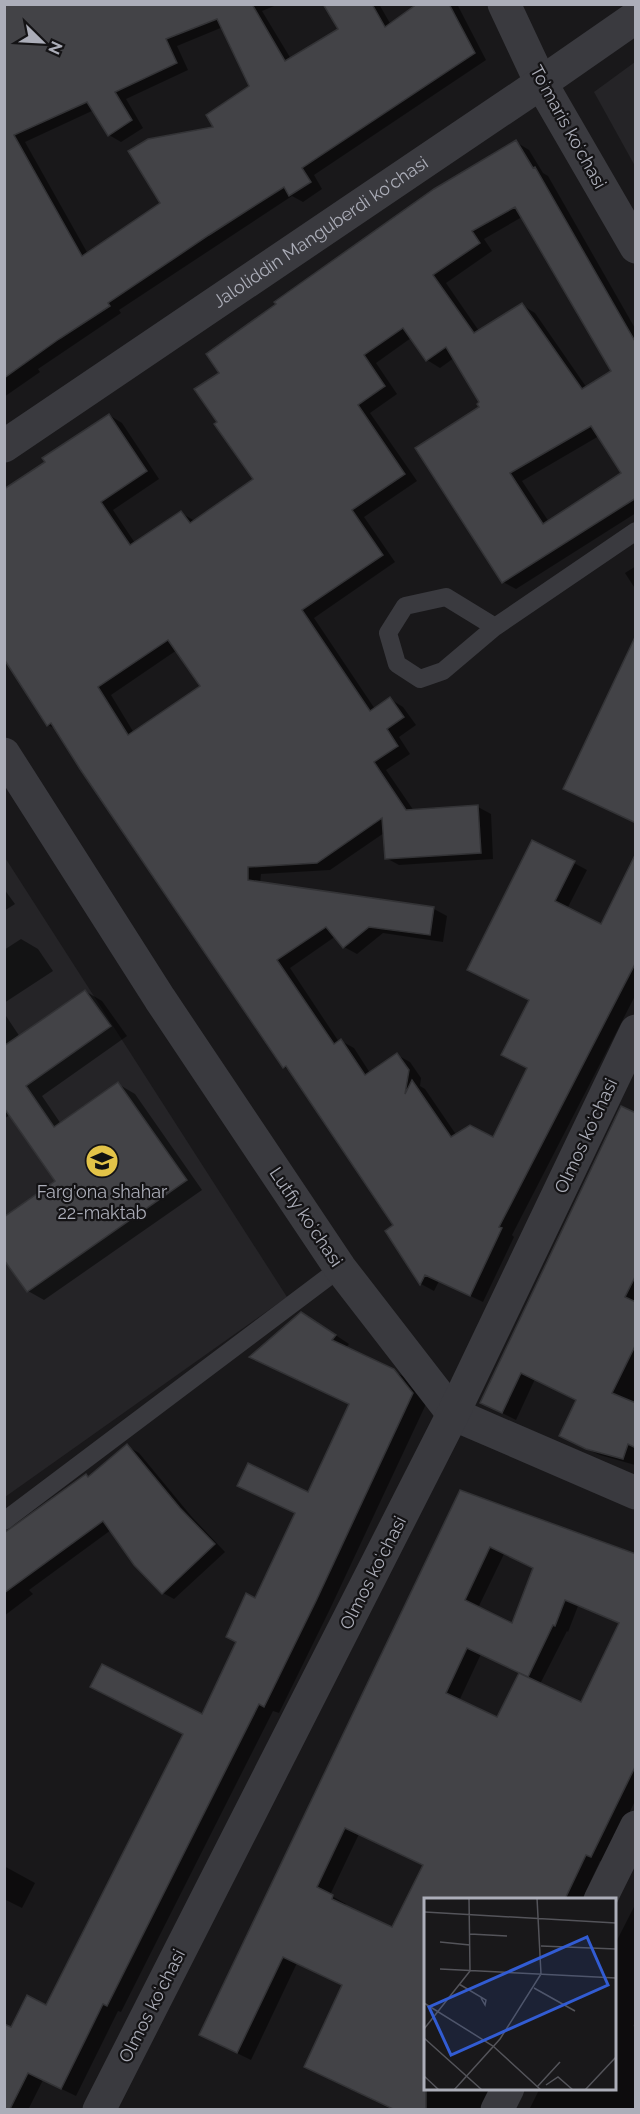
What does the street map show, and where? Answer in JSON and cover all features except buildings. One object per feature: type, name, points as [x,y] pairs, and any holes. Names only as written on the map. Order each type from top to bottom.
[{"type":"street","name":"Toʻmaris koʻchasi","points":[[504,4],[541,83],[636,247]]},
{"type":"street","name":"Jaloliddin Manguberdi ko'chasi","points":[[4,446],[636,17]]},
{"type":"street","name":"Lutfiy koʻchasi","points":[[4,754],[160,999],[340,1268],[453,1414],[636,1493]]},
{"type":"street","name":"Olmos koʻchasi","points":[[99,2109],[453,1414],[636,1031]]},
{"type":"street","points":[[600,1898],[636,1827]]},
{"type":"street","points":[[497,2109],[507,2090]]},
{"type":"lane","points":[[495,627],[446,597],[405,606],[388,633],[397,664],[420,679],[443,671],[495,627],[636,531]]},
{"type":"lane","points":[[4,1521],[340,1268]]},
{"type":"shaded area","points":[[635,62],[635,166],[594,92]]},
{"type":"shaded area","name":"Farg'ona shahar 22-maktab","points":[[4,856],[287,1297],[5,1497],[4,1497]]},
{"type":"place","name":"Farg'ona shahar 22-maktab","points":[[102,1161]]}]
